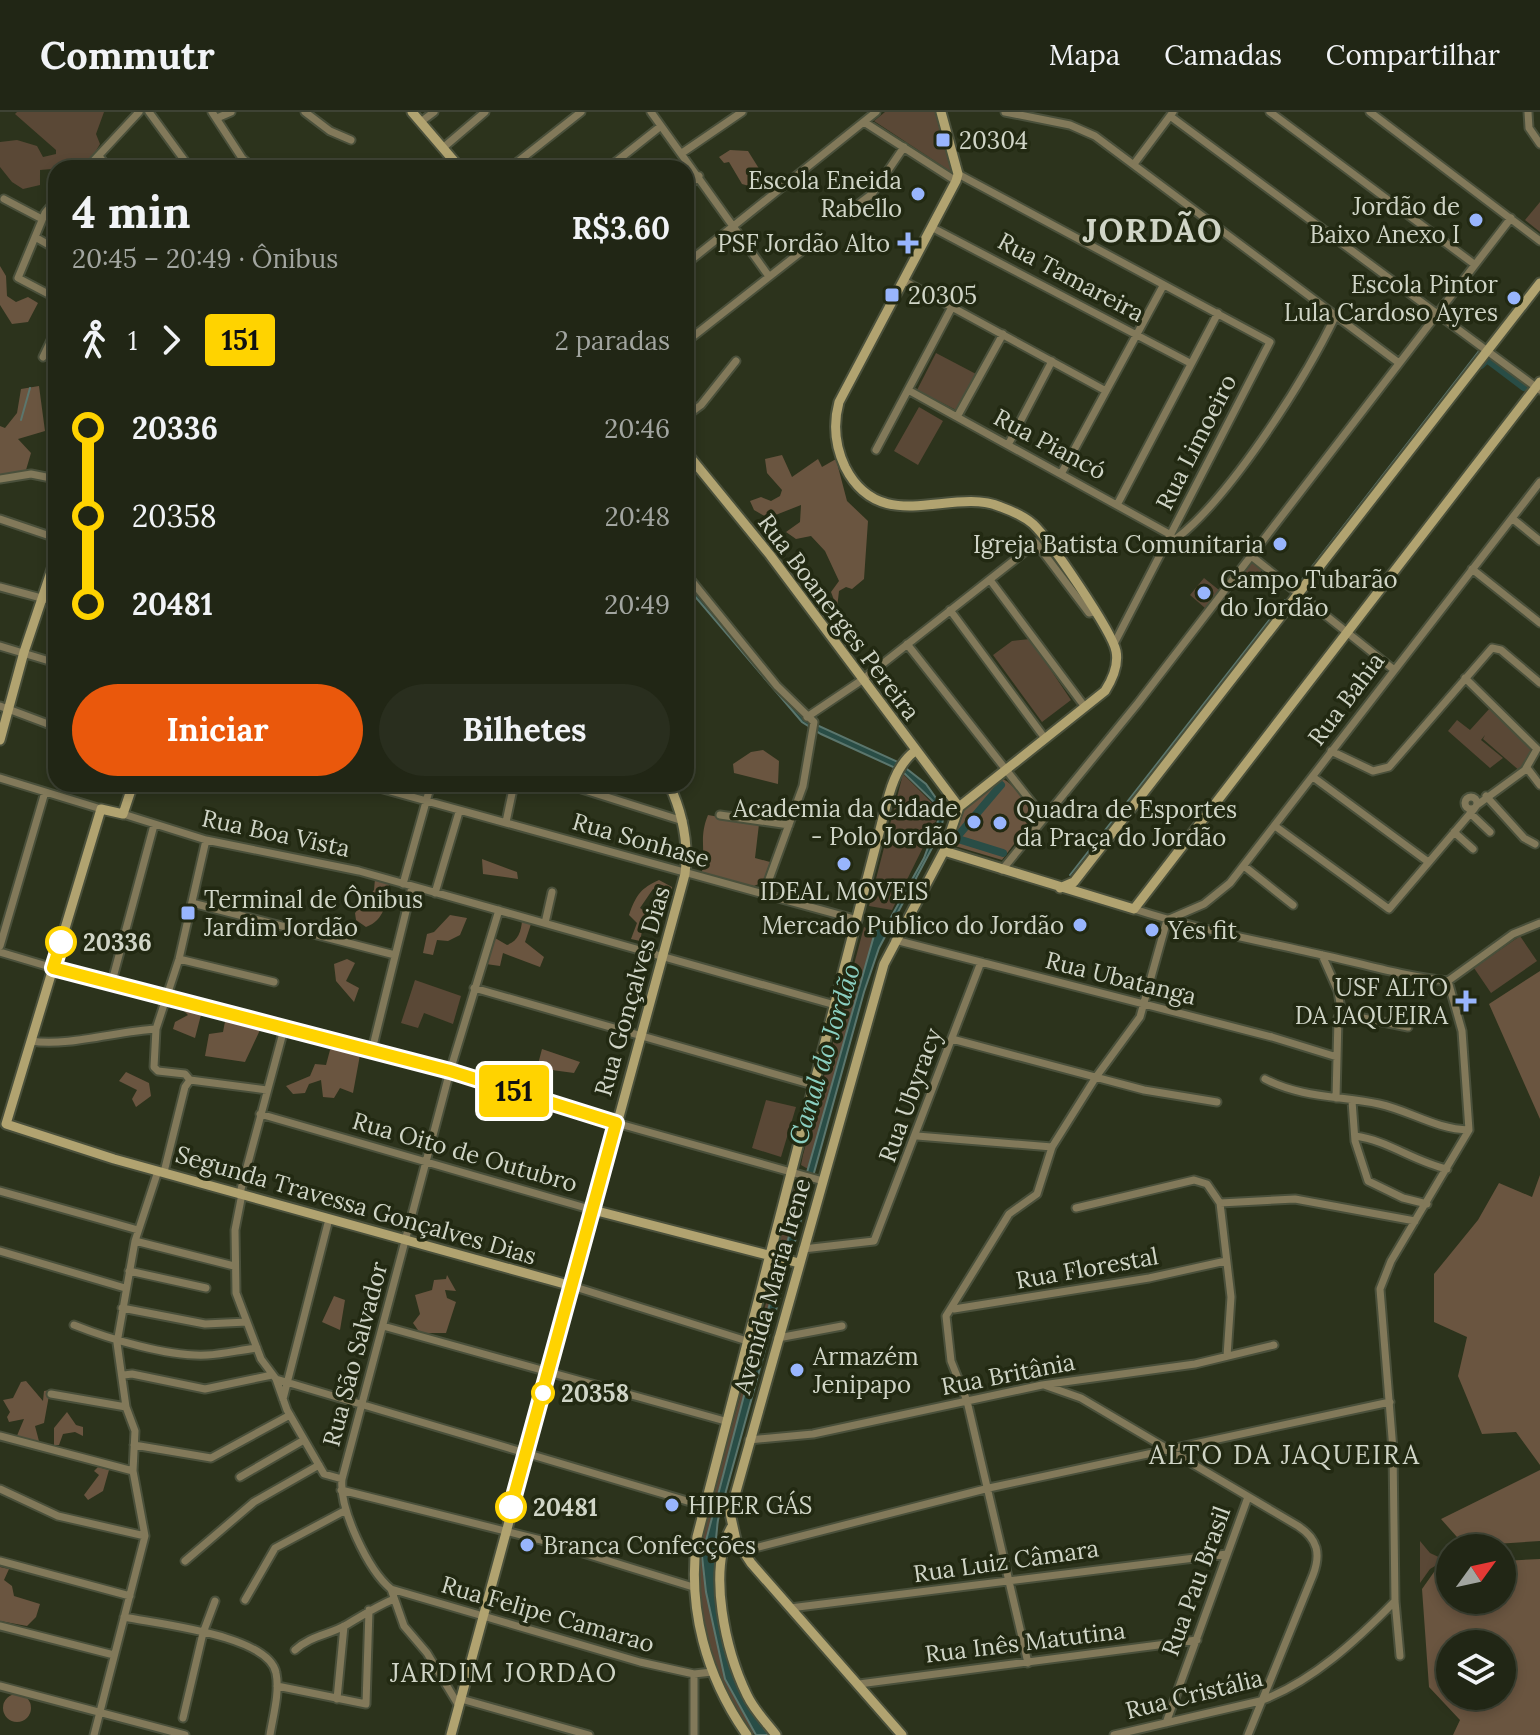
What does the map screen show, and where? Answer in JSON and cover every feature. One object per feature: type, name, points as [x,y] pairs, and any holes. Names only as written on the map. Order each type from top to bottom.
[{"type":"street","points":[[95,160],[139,112]]},
{"type":"street","points":[[149,112],[184,160]]},
{"type":"street","points":[[231,112],[215,115],[246,160]]},
{"type":"street","points":[[305,112],[330,131],[351,140]]},
{"type":"street","points":[[412,112],[454,160]]},
{"type":"street","points":[[422,121],[434,112]]},
{"type":"street","points":[[444,147],[485,112]]},
{"type":"street","points":[[520,160],[581,112]]},
{"type":"street","points":[[651,112],[687,160]]},
{"type":"street","points":[[682,153],[742,112]]},
{"type":"street","points":[[694,258],[876,112]]},
{"type":"street","points":[[941,112],[957,177],[933,228],[839,402],[835,431],[849,473],[872,495],[898,505],[919,508],[986,503],[1020,515],[1044,536],[1114,644],[1117,655],[1111,681],[1105,691],[959,807]]},
{"type":"street","points":[[1005,112],[1082,129],[1134,164],[1399,363]]},
{"type":"street","points":[[1270,112],[1474,264]]},
{"type":"street","points":[[1370,112],[1540,241]]},
{"type":"street","points":[[1528,112],[1529,128],[1540,144]]},
{"type":"street","points":[[1134,164],[1172,114],[1487,351],[1539,386],[1134,909]]},
{"type":"street","points":[[864,122],[957,177],[1218,313],[1118,503]]},
{"type":"street","points":[[618,160],[661,126]]},
{"type":"street","points":[[852,209],[872,194],[904,147]]},
{"type":"street","points":[[99,156],[102,160]]},
{"type":"street","points":[[694,169],[768,275]]},
{"type":"street","points":[[694,180],[699,176]]},
{"type":"street","points":[[4,199],[42,219]]},
{"type":"street","points":[[48,211],[18,278],[48,294]]},
{"type":"street","points":[[1002,870],[1138,703],[1511,218]]},
{"type":"street","name":"Rua Tamareira","points":[[933,228],[1190,363]]},
{"type":"street","points":[[35,237],[48,244]]},
{"type":"street","points":[[694,335],[816,240]]},
{"type":"street","points":[[904,281],[1106,391]]},
{"type":"street","points":[[1075,887],[1540,283]]},
{"type":"street","points":[[1061,474],[1163,286]]},
{"type":"street","points":[[876,450],[952,307]]},
{"type":"street","name":"Rua Limoeiro","points":[[1114,644],[1270,344],[1266,338],[1218,313]]},
{"type":"street","points":[[1166,547],[1193,526],[1297,388],[1336,315]]},
{"type":"street","points":[[957,417],[1003,334]]},
{"type":"street","points":[[43,357],[48,347]]},
{"type":"street","points":[[694,410],[736,361]]},
{"type":"street","points":[[1008,445],[1052,361]]},
{"type":"street","name":"Rua Piancó","points":[[908,390],[1118,503],[1171,535]]},
{"type":"street","name":"Rua Boanerges Pereira","points":[[694,462],[770,555],[959,807]]},
{"type":"street","points":[[0,479],[31,474],[48,477]]},
{"type":"street","name":"Rua Bahia","points":[[1167,920],[1212,900],[1244,866],[1540,482]]},
{"type":"street","points":[[0,519],[48,535]]},
{"type":"street","points":[[1513,519],[1540,541]]},
{"type":"street","points":[[764,893],[803,786],[811,723],[1036,543],[1089,613],[1094,612]]},
{"type":"street","points":[[1250,555],[1393,669]]},
{"type":"street","points":[[1472,569],[1540,623]]},
{"type":"street","points":[[0,740],[4,708],[48,578]]},
{"type":"street","points":[[990,580],[1085,707]]},
{"type":"street","points":[[694,584],[761,671],[811,723]]},
{"type":"street","points":[[0,587],[48,599]]},
{"type":"street","points":[[950,610],[1044,737]]},
{"type":"street","points":[[907,644],[1044,818]]},
{"type":"street","points":[[0,646],[48,660]]},
{"type":"street","points":[[1331,751],[1362,768],[1384,770],[1400,757],[1487,651],[1495,648],[1540,683]]},
{"type":"street","points":[[1275,826],[1381,906],[1389,909],[1397,903],[1427,861],[1474,809],[1486,796],[1527,768],[1537,751],[1536,746],[1465,678]]},
{"type":"street","points":[[4,708],[48,724]]},
{"type":"street","points":[[747,1735],[725,1701],[702,1638],[693,1587],[697,1537],[896,773],[902,761],[915,751]]},
{"type":"street","points":[[1527,768],[1540,785]]},
{"type":"street","points":[[1313,777],[1427,861]]},
{"type":"street","name":"Rua Boa Vista","points":[[0,778],[206,840],[312,858],[835,1005]]},
{"type":"street","points":[[45,792],[0,949],[111,985],[168,996],[450,1071],[616,1123],[820,1180]]},
{"type":"street","points":[[123,814],[130,792]]},
{"type":"street","name":"Rua Sonhase","points":[[400,792],[459,812],[506,822],[858,920]]},
{"type":"street","points":[[403,884],[428,792]]},
{"type":"street","points":[[506,822],[512,792]]},
{"type":"street","points":[[591,792],[683,821]]},
{"type":"street","name":"Rua Gonçalves Dias","points":[[451,1735],[685,874],[687,846],[683,821],[672,792]]},
{"type":"street","points":[[1486,796],[1524,838],[1535,844]]},
{"type":"street","name":"Avenida Maria Irene","points":[[902,1735],[743,1551],[731,1528],[729,1502],[869,1013],[895,940],[944,851],[959,807]]},
{"type":"street","points":[[3,1122],[31,1041],[101,809]]},
{"type":"street","points":[[1474,809],[1490,832]]},
{"type":"street","points":[[435,893],[459,812]]},
{"type":"street","points":[[720,815],[789,825]]},
{"type":"street","points":[[111,985],[154,825]]},
{"type":"street","points":[[1454,832],[1473,849]]},
{"type":"street","points":[[206,840],[179,959],[156,1029],[155,1070],[185,1074],[190,1080],[267,1090]]},
{"type":"street","points":[[944,851],[1060,888],[1075,887],[1209,933],[1322,955],[1408,977],[1448,981],[1513,934],[1540,923]]},
{"type":"street","points":[[1244,866],[1293,905]]},
{"type":"street","points":[[372,1050],[412,887]]},
{"type":"street","points":[[545,923],[552,892]]},
{"type":"street","points":[[192,903],[395,955]]},
{"type":"street","name":"Rua São Salvador","points":[[341,1484],[450,1071],[499,910]]},
{"type":"street","points":[[1028,1663],[967,1401],[951,1361],[946,1321],[1009,1214],[1037,1194],[1052,1147],[1146,1004],[1167,920]]},
{"type":"street","name":"Rua Ubatanga","points":[[895,940],[1337,1057]]},
{"type":"street","points":[[1322,955],[1338,991],[1340,1017],[1336,1098]]},
{"type":"street","points":[[179,959],[274,982]]},
{"type":"street","name":"Rua Ubyracy","points":[[803,1249],[874,1241],[917,1136],[981,962]]},
{"type":"street","points":[[1400,1656],[1395,1601],[1390,1402],[1380,1289],[1391,1261],[1469,1130],[1462,1031],[1448,981]]},
{"type":"street","points":[[474,988],[813,1085]]},
{"type":"street","points":[[1340,1017],[1408,1027]]},
{"type":"street","points":[[31,1041],[45,1043],[111,1032],[156,1029]]},
{"type":"street","points":[[284,1029],[241,1194],[235,1230],[236,1293],[257,1348],[274,1377],[290,1415],[327,1477],[341,1484],[504,1533],[541,1540],[693,1587]]},
{"type":"street","points":[[952,1039],[1144,1090],[1217,1102]]},
{"type":"street","points":[[1265,1079],[1284,1089],[1383,1105],[1446,1129],[1469,1130]]},
{"type":"street","points":[[94,1735],[145,1536],[133,1471],[132,1418],[126,1407],[118,1339],[122,1308],[138,1230],[161,1172],[185,1087],[190,1080]]},
{"type":"street","points":[[1352,1101],[1355,1136],[1368,1181],[1403,1198],[1427,1204]]},
{"type":"street","name":"Rua Oito de Outubro","points":[[260,1114],[593,1210],[796,1262]]},
{"type":"street","name":"Segunda Travessa Gonçalves Dias","points":[[3,1122],[161,1172],[572,1286],[747,1341]]},
{"type":"street","points":[[917,1136],[1052,1147]]},
{"type":"street","points":[[1355,1136],[1371,1138],[1423,1164],[1447,1169]]},
{"type":"street","points":[[1076,1208],[1200,1181],[1211,1189],[1220,1203],[1232,1306],[1227,1356]]},
{"type":"street","points":[[0,1191],[138,1230]]},
{"type":"street","points":[[1220,1203],[1295,1199],[1415,1221]]},
{"type":"street","points":[[283,1399],[329,1219]]},
{"type":"street","points":[[135,1241],[234,1266]]},
{"type":"street","points":[[0,1251],[125,1288]]},
{"type":"street","name":"Rua Florestal","points":[[954,1309],[1149,1278],[1226,1261]]},
{"type":"street","points":[[129,1271],[206,1288]]},
{"type":"street","points":[[122,1308],[205,1324],[247,1322]]},
{"type":"street","points":[[74,1325],[118,1339],[205,1355],[257,1348]]},
{"type":"street","points":[[383,1326],[725,1421]]},
{"type":"street","points":[[778,1338],[842,1326]]},
{"type":"street","name":"Rua Britânia","points":[[749,1440],[813,1434],[1042,1385],[1195,1364],[1274,1345]]},
{"type":"street","points":[[124,1375],[205,1389],[274,1377],[526,1456],[707,1501],[729,1502]]},
{"type":"street","points":[[1042,1385],[1081,1398],[1298,1526],[1314,1542],[1316,1566],[1279,1665],[1260,1701],[1248,1735]]},
{"type":"street","points":[[51,1394],[126,1407]]},
{"type":"street","points":[[743,1551],[989,1488],[1390,1402]]},
{"type":"street","points":[[134,1445],[211,1458],[290,1415]]},
{"type":"street","points":[[4,1437],[133,1471]]},
{"type":"street","points":[[240,1477],[304,1440]]},
{"type":"street","points":[[185,1561],[254,1502],[319,1465]]},
{"type":"street","points":[[341,1484],[346,1510],[371,1566],[391,1589],[404,1626],[427,1653],[460,1703],[589,1735]]},
{"type":"street","points":[[0,1489],[24,1504],[58,1516],[145,1536]]},
{"type":"street","name":"Rua Pau Brasil","points":[[1166,1723],[1248,1497]]},
{"type":"street","points":[[245,1600],[275,1548],[346,1510]]},
{"type":"street","points":[[731,1528],[718,1562],[723,1609],[745,1690],[776,1735]]},
{"type":"street","name":"Rua Luiz Câmara","points":[[790,1608],[1227,1554]]},
{"type":"street","points":[[0,1561],[130,1596]]},
{"type":"street","name":"Rua Felipe Camarao","points":[[391,1589],[694,1674]]},
{"type":"street","points":[[295,1650],[307,1639],[344,1626],[394,1599]]},
{"type":"street","points":[[183,1718],[203,1633],[215,1601]]},
{"type":"street","name":"Rua Cristália","points":[[1114,1735],[1260,1701],[1325,1664],[1395,1601]]},
{"type":"street","points":[[277,1686],[366,1704],[369,1610]]},
{"type":"street","points":[[124,1617],[203,1633],[258,1649],[271,1659],[277,1686],[270,1735]]},
{"type":"street","points":[[0,1626],[114,1655]]},
{"type":"street","points":[[337,1699],[344,1626]]},
{"type":"street","name":"Rua Inês Matutina","points":[[859,1684],[1197,1640]]},
{"type":"street","points":[[694,1735],[694,1674],[712,1672]]},
{"type":"street","points":[[0,1686],[101,1710],[185,1735]]},
{"type":"shaded area","points":[[104,112],[96,134],[100,144],[91,160],[48,160],[48,169],[40,170],[40,185],[23,189],[12,182],[0,167],[0,142],[17,140],[37,146],[43,157],[56,154],[56,150],[15,114]]},
{"type":"shaded area","points":[[885,112],[937,112],[956,175],[874,121]]},
{"type":"shaded area","points":[[730,150],[748,151],[763,175],[749,186],[742,184],[729,162],[724,163],[719,157]]},
{"type":"shaded area","points":[[1540,202],[1540,232],[1525,220]]},
{"type":"shaded area","points":[[0,266],[6,276],[7,296],[16,302],[28,297],[38,303],[28,322],[12,324],[0,305]]},
{"type":"shaded area","points":[[936,353],[976,374],[958,411],[917,390]]},
{"type":"shaded area","points":[[39,386],[45,431],[18,439],[31,453],[26,470],[0,475],[0,426],[5,428],[17,413],[21,389]]},
{"type":"shaded area","points":[[919,407],[943,421],[918,465],[894,451]]},
{"type":"shaded area","points":[[782,455],[792,477],[818,459],[822,467],[836,459],[847,501],[868,521],[864,579],[852,589],[846,587],[839,591],[837,608],[831,592],[839,581],[825,551],[811,536],[796,539],[786,532],[800,522],[801,505],[768,518],[754,510],[750,501],[761,497],[771,501],[780,496],[782,490],[767,473],[765,459]]},
{"type":"shaded area","points":[[1247,554],[1264,567],[1246,591],[1229,583]]},
{"type":"shaded area","name":"Campo Tubarão do Jordão","points":[[1204,578],[1219,590],[1205,608],[1190,595]]},
{"type":"shaded area","points":[[1030,639],[1071,700],[1042,722],[993,655],[1012,641]]},
{"type":"shaded area","points":[[1490,708],[1538,750],[1521,772],[1483,739],[1485,735],[1481,740],[1503,758],[1490,768],[1448,731],[1457,720],[1470,730]]},
{"type":"shaded area","points":[[763,750],[779,761],[778,784],[734,773],[733,764],[751,752]]},
{"type":"shaded area","points":[[903,774],[933,804],[937,819],[892,910],[869,906]]},
{"type":"shaded area","points":[[1001,778],[1021,795],[1033,819],[1002,860],[955,846],[951,840],[965,806]]},
{"type":"shaded area","points":[[708,815],[759,824],[755,858],[770,862],[763,882],[754,886],[701,876]]},
{"type":"shaded area","points":[[482,859],[517,872],[518,879],[483,874]]},
{"type":"shaded area","points":[[375,879],[389,884],[387,898],[381,915],[366,927],[356,920],[355,913],[374,890]]},
{"type":"shaded area","points":[[659,880],[672,887],[672,897],[653,889],[640,908],[646,912],[640,941],[631,939],[637,923],[629,915],[634,902],[643,889]]},
{"type":"shaded area","points":[[450,915],[467,918],[460,935],[448,941],[437,940],[433,955],[423,953],[427,934],[434,932]]},
{"type":"shaded area","points":[[522,921],[531,924],[525,942],[544,957],[540,967],[503,953],[500,966],[486,964],[495,938],[507,945],[511,943],[518,936]]},
{"type":"shaded area","points":[[864,927],[875,932],[875,939],[808,1169],[801,1165],[803,1155]]},
{"type":"shaded area","points":[[1520,936],[1537,961],[1491,993],[1474,968]]},
{"type":"shaded area","points":[[347,959],[355,963],[346,981],[359,988],[354,1002],[336,981],[334,964]]},
{"type":"shaded area","points":[[1540,971],[1540,1119],[1489,1004]]},
{"type":"shaded area","points":[[415,980],[461,996],[453,1024],[424,1013],[418,1028],[401,1023]]},
{"type":"shaded area","points":[[182,999],[202,1011],[195,1038],[173,1029],[175,1022],[188,1015],[181,1008]]},
{"type":"shaded area","points":[[227,1011],[260,1030],[245,1062],[205,1056],[209,1034],[223,1032]]},
{"type":"shaded area","points":[[346,1048],[360,1055],[353,1093],[340,1088],[334,1098],[323,1097],[321,1080],[309,1084],[305,1093],[293,1094],[286,1086],[310,1076],[315,1064],[326,1065],[330,1050]]},
{"type":"shaded area","points":[[542,1049],[580,1062],[574,1073],[537,1068]]},
{"type":"shaded area","points":[[126,1072],[149,1083],[151,1096],[136,1107],[132,1099],[137,1090],[119,1081]]},
{"type":"shaded area","points":[[766,1100],[796,1107],[781,1157],[752,1148]]},
{"type":"shaded area","points":[[1540,1175],[1540,1465],[1516,1432],[1482,1434],[1458,1376],[1467,1337],[1434,1322],[1434,1274],[1478,1220],[1499,1183],[1532,1197]]},
{"type":"shaded area","points":[[799,1179],[804,1181],[783,1255],[778,1250],[788,1203]]},
{"type":"shaded area","points":[[776,1267],[779,1268],[717,1496],[713,1494]]},
{"type":"shaded area","points":[[447,1275],[456,1291],[445,1290],[447,1298],[456,1302],[446,1333],[420,1333],[413,1323],[420,1314],[415,1295],[432,1290],[434,1280],[446,1279]]},
{"type":"shaded area","points":[[334,1296],[345,1300],[340,1330],[322,1322]]},
{"type":"shaded area","points":[[26,1381],[43,1401],[44,1391],[50,1390],[44,1423],[35,1426],[40,1445],[16,1438],[24,1419],[9,1422],[7,1417],[10,1412],[3,1400],[13,1398],[21,1382]]},
{"type":"shaded area","points":[[67,1412],[76,1425],[83,1427],[83,1436],[75,1432],[63,1434],[59,1445],[54,1445],[54,1428]]},
{"type":"shaded area","points":[[98,1467],[109,1470],[103,1491],[88,1500],[84,1495],[99,1475],[94,1471]]},
{"type":"shaded area","points":[[1540,1470],[1540,1541],[1516,1543],[1516,1534],[1454,1534],[1441,1519]]},
{"type":"shaded area","points":[[712,1502],[716,1502],[703,1573],[725,1679],[756,1735],[749,1730],[721,1683],[711,1658],[700,1607],[701,1554]]},
{"type":"shaded area","points":[[1420,1541],[1436,1556],[1436,1565],[1420,1583]]},
{"type":"shaded area","points":[[1540,1559],[1540,1735],[1453,1735],[1460,1720],[1451,1710],[1516,1710],[1516,1630],[1436,1630],[1436,1694],[1429,1687],[1422,1589],[1434,1572],[1436,1614],[1516,1614],[1516,1560]]},
{"type":"shaded area","points":[[0,1567],[9,1569],[4,1580],[12,1586],[14,1596],[40,1604],[36,1617],[27,1626],[0,1621]]},
{"type":"shaded area","points":[[17,1694],[27,1698],[31,1708],[27,1718],[17,1722],[7,1718],[3,1708],[7,1698]]},
{"type":"water","points":[[694,586],[810,722],[898,762],[926,784],[945,811],[940,833],[879,948],[864,992],[718,1520],[715,1564],[722,1634],[744,1699],[769,1735],[756,1735],[725,1679],[706,1592],[702,1556],[746,1388],[875,932],[879,924],[890,919],[924,858],[939,818],[936,804],[902,771],[821,734],[802,722],[694,595]]},
{"type":"waterway","points":[[1297,586],[1479,351]]},
{"type":"waterway","points":[[1481,365],[1487,359],[1524,387]]},
{"type":"waterway","name":"Canal do Jordão","points":[[21,420],[30,388]]},
{"type":"waterway","points":[[1070,875],[1285,600]]},
{"type":"waterway","points":[[956,838],[1001,785]]},
{"type":"waterway","points":[[958,839],[1003,853]]},
{"type":"bus line","name":"151","points":[[61,942],[53,968],[131,991],[168,996],[232,1012],[284,1029],[450,1071],[616,1123],[511,1507]]},
{"type":"place","name":"20304","points":[[943,140]]},
{"type":"place","name":"Escola Eneida Rabello","points":[[918,194]]},
{"type":"place","name":"Jordão de Baixo Anexo I","points":[[1476,220]]},
{"type":"place","name":"PSF Jordão Alto","points":[[908,243]]},
{"type":"place","name":"20305","points":[[892,295]]},
{"type":"place","name":"Escola Pintor Lula Cardoso Ayres","points":[[1514,298]]},
{"type":"place","name":"Igreja Batista Comunitaria","points":[[1280,544]]},
{"type":"place","name":"Campo Tubarão do Jordão","points":[[1204,593]]},
{"type":"place","name":"Academia da Cidade - Polo Jordão","points":[[974,822]]},
{"type":"place","name":"Quadra de Esportes da Praça do Jordão","points":[[1000,823]]},
{"type":"place","name":"IDEAL MOVEIS","points":[[844,864]]},
{"type":"place","name":"Terminal de Ônibus Jardim Jordão","points":[[188,913]]},
{"type":"place","name":"Mercado Publico do Jordão","points":[[1080,925]]},
{"type":"place","name":"Yes fit","points":[[1152,930]]},
{"type":"place","name":"20336","points":[[61,942]]},
{"type":"place","name":"USF ALTO DA JAQUEIRA","points":[[1466,1001]]},
{"type":"place","name":"Armazém Jenipapo","points":[[797,1370]]},
{"type":"place","name":"20358","points":[[543,1393]]},
{"type":"place","name":"HIPER GÁS","points":[[672,1505]]},
{"type":"place","name":"20481","points":[[511,1507]]},
{"type":"place","name":"Branca Confecções","points":[[527,1545]]},
{"type":"district","name":"JORDÃO","points":[[1153,230]]},
{"type":"district","name":"ALTO DA JAQUEIRA","points":[[1285,1454]]},
{"type":"district","name":"JARDIM JORDAO","points":[[504,1672]]}]
